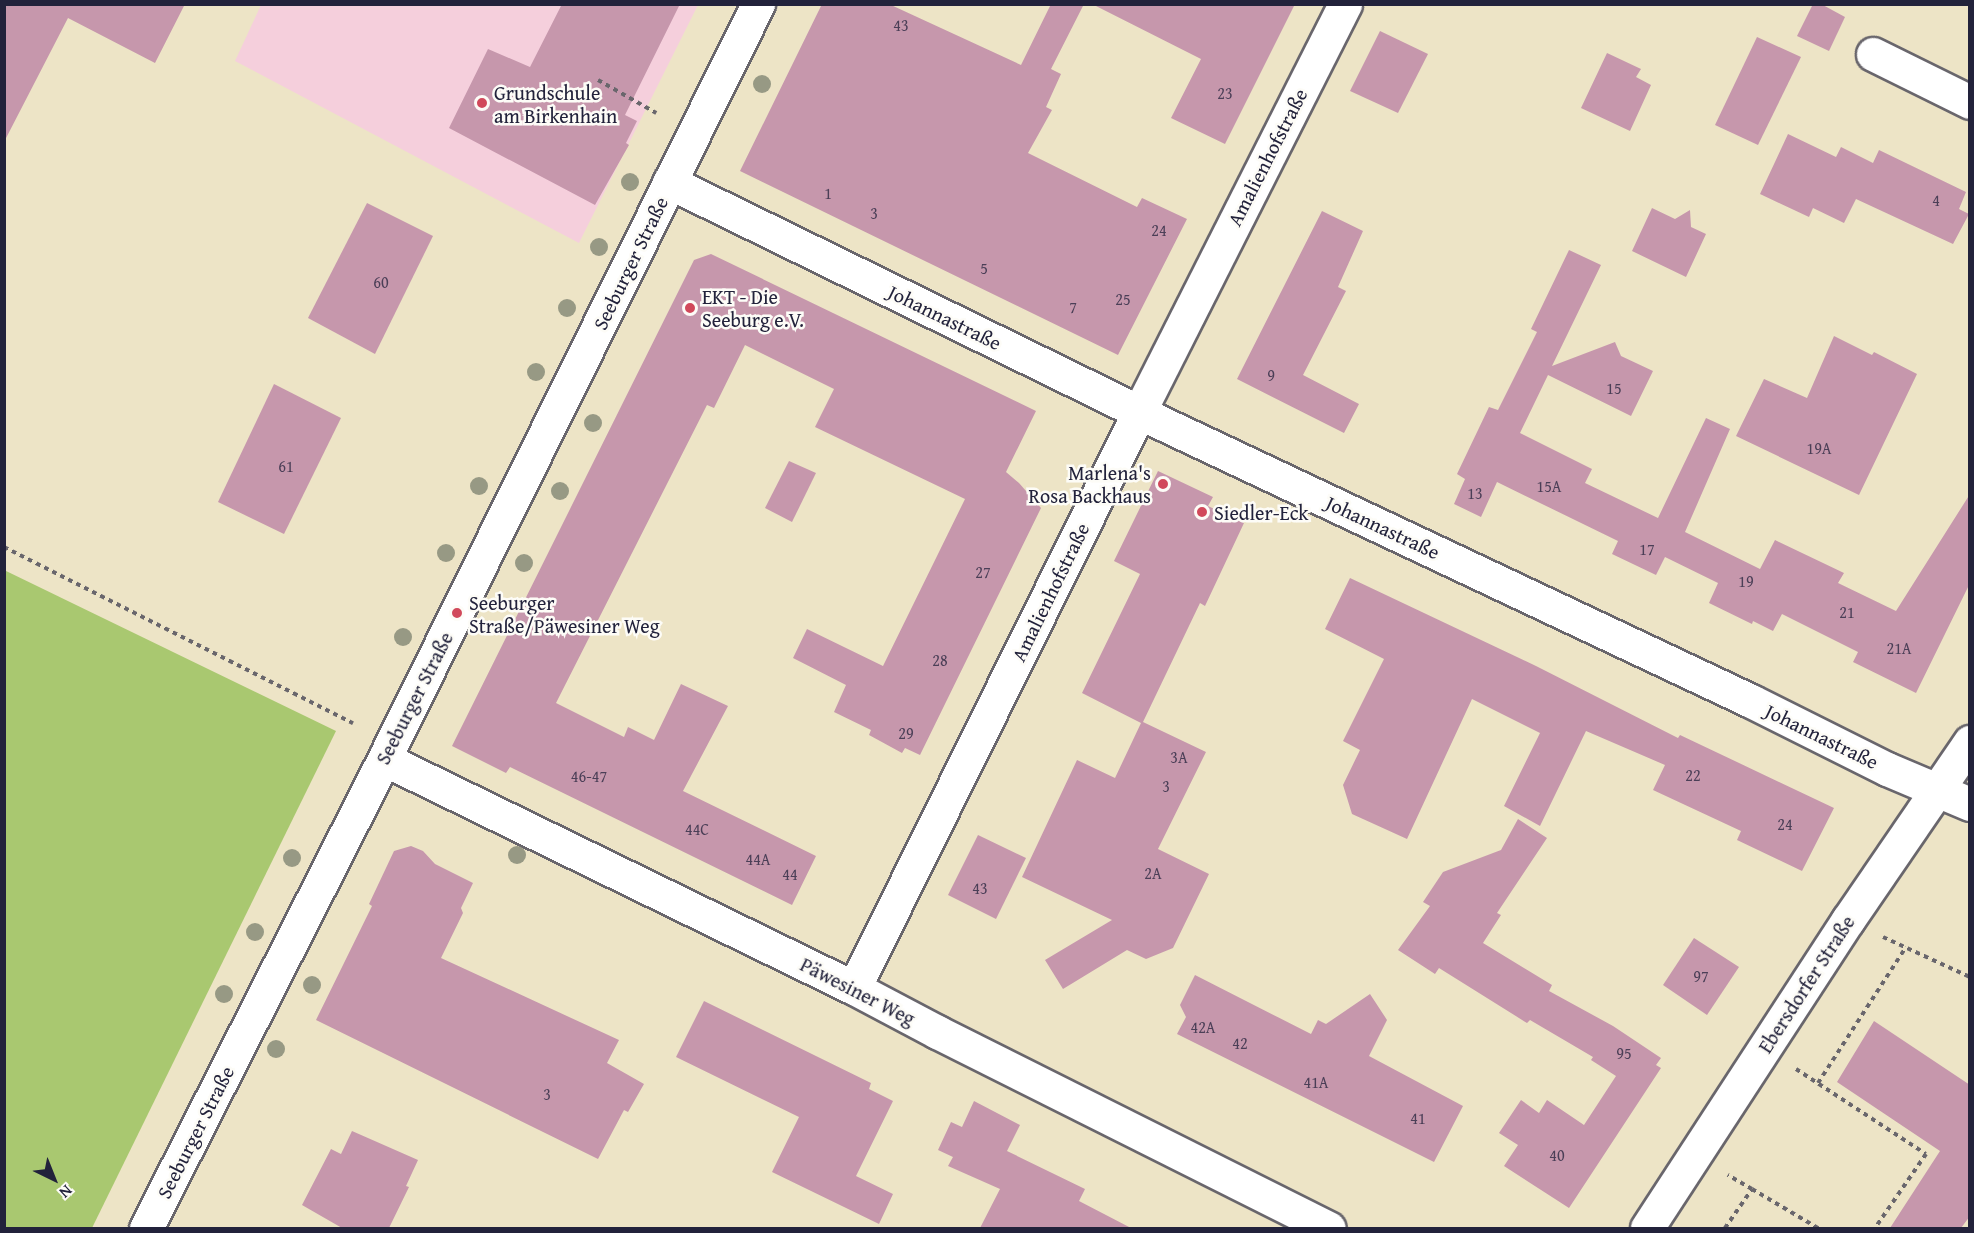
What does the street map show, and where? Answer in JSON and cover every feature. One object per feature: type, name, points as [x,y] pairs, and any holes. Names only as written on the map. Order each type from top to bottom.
[{"type":"street","name":"Seeburger Straße","points":[[146,1228],[384,759],[758,4]]},
{"type":"street","name":"Amalienhofstraße","points":[[854,988],[1139,412],[1345,4]]},
{"type":"street","points":[[1873,54],[1970,102]]},
{"type":"street","name":"Johannastraße","points":[[669,182],[1139,412],[1937,791],[1970,804]]},
{"type":"street","name":"Ebersdorfer Straße","points":[[1647,1228],[1848,920],[1970,742]]},
{"type":"street","name":"Päwesiner Weg","points":[[384,759],[854,988],[937,1032],[1329,1228]]},
{"type":"path","points":[[598,80],[656,113]]},
{"type":"path","points":[[4,547],[353,723]]},
{"type":"path","points":[[1883,937],[1970,977]]},
{"type":"path","points":[[1818,1083],[1906,947]]},
{"type":"path","points":[[1797,1069],[1926,1154],[1875,1228]]},
{"type":"path","points":[[1728,1175],[1818,1228]]},
{"type":"path","points":[[1725,1228],[1752,1189]]},
{"type":"shaded area","name":"Grundschule am Birkenhain","points":[[261,5],[698,5],[579,243],[235,61]]},
{"type":"green space","points":[[4,570],[336,731],[92,1228],[5,1228]]},
{"type":"building","points":[[4,4],[185,4],[155,63],[68,18],[4,142]]},
{"type":"building","points":[[562,4],[680,4],[625,115],[637,121],[626,143],[629,145],[595,205],[449,128],[488,49],[530,67]]},
{"type":"building","points":[[822,4],[891,5],[1021,65],[1051,4],[1084,4],[1051,69],[1061,74],[1046,107],[1052,110],[1028,153],[1137,207],[1142,198],[1187,219],[1118,355],[740,171]]},
{"type":"building","points":[[1092,4],[1295,4],[1225,144],[1171,118],[1201,59]]},
{"type":"building","points":[[1813,4],[1821,4],[1845,17],[1829,51],[1797,36]]},
{"type":"building","points":[[1380,31],[1428,54],[1398,113],[1350,91]]},
{"type":"building","points":[[1757,37],[1801,57],[1758,145],[1715,125]]},
{"type":"building","points":[[1607,53],[1641,69],[1636,77],[1651,85],[1630,131],[1581,108]]},
{"type":"building","points":[[1788,134],[1836,157],[1841,147],[1873,163],[1879,150],[1966,192],[1959,209],[1969,214],[1953,244],[1856,199],[1844,223],[1813,208],[1809,217],[1760,194]]},
{"type":"building","points":[[367,203],[433,236],[375,354],[308,318]]},
{"type":"building","points":[[1652,208],[1675,219],[1690,210],[1691,227],[1706,234],[1686,277],[1632,251]]},
{"type":"building","points":[[1322,211],[1363,231],[1338,287],[1346,291],[1303,375],[1359,404],[1344,433],[1237,379]]},
{"type":"building","points":[[1569,250],[1601,265],[1552,366],[1615,342],[1621,356],[1653,371],[1631,416],[1548,375],[1520,433],[1592,469],[1585,483],[1658,518],[1706,418],[1730,429],[1685,532],[1760,569],[1775,540],[1844,573],[1838,583],[1896,611],[1970,494],[1970,583],[1916,693],[1853,662],[1858,652],[1782,614],[1773,631],[1753,621],[1752,624],[1709,603],[1718,583],[1665,557],[1656,575],[1612,554],[1618,541],[1497,482],[1481,517],[1454,504],[1465,479],[1457,474],[1489,407],[1498,410],[1537,332],[1531,329]]},
{"type":"building","points":[[711,254],[1036,411],[1006,472],[1041,508],[920,755],[905,748],[902,753],[869,735],[871,730],[834,712],[846,685],[793,658],[807,629],[883,666],[965,499],[815,427],[834,389],[745,345],[714,408],[707,405],[556,703],[624,737],[628,727],[654,740],[681,684],[728,706],[683,791],[816,856],[792,905],[510,767],[506,773],[452,746],[694,260]]},
{"type":"building","points":[[1834,336],[1872,355],[1874,352],[1917,374],[1859,495],[1736,436],[1764,379],[1807,398]]},
{"type":"building","points":[[274,384],[341,418],[284,534],[218,502]]},
{"type":"building","points":[[789,461],[816,473],[792,522],[765,508]]},
{"type":"building","points":[[1158,471],[1213,497],[1208,506],[1244,523],[1205,606],[1200,603],[1143,722],[1206,752],[1158,849],[1209,874],[1173,948],[1146,959],[1127,950],[1063,989],[1045,960],[1112,920],[1022,877],[1077,760],[1115,778],[1141,723],[1082,693],[1140,574],[1114,561]]},
{"type":"building","points":[[1350,578],[1536,666],[1678,738],[1680,735],[1834,808],[1802,871],[1737,840],[1741,831],[1653,790],[1665,765],[1586,731],[1540,826],[1504,806],[1540,733],[1472,699],[1407,839],[1352,814],[1343,785],[1360,750],[1343,741],[1384,659],[1325,629]]},
{"type":"building","points":[[1518,819],[1547,838],[1497,913],[1501,915],[1483,943],[1552,985],[1549,991],[1613,1026],[1661,1058],[1656,1065],[1661,1068],[1569,1208],[1504,1166],[1518,1145],[1499,1133],[1521,1100],[1539,1113],[1547,1100],[1584,1125],[1616,1076],[1591,1060],[1593,1057],[1530,1020],[1527,1023],[1439,968],[1435,974],[1398,950],[1430,906],[1423,902],[1443,872],[1501,850]]},
{"type":"building","points":[[978,835],[1026,858],[996,919],[948,895]]},
{"type":"building","points":[[411,846],[423,851],[435,864],[473,883],[461,908],[463,913],[441,958],[619,1040],[607,1063],[644,1084],[628,1112],[624,1110],[598,1159],[316,1020],[372,906],[369,904],[394,851]]},
{"type":"building","points":[[1694,938],[1739,967],[1707,1015],[1663,985]]},
{"type":"building","points":[[1195,975],[1311,1034],[1318,1020],[1326,1024],[1370,994],[1387,1020],[1369,1056],[1463,1106],[1434,1162],[1177,1034],[1186,1017],[1180,1005]]},
{"type":"building","points":[[704,1001],[871,1083],[869,1089],[893,1101],[856,1176],[893,1194],[879,1224],[772,1172],[799,1117],[676,1057]]},
{"type":"building","points":[[1874,1021],[1970,1085],[1970,1216],[1961,1228],[1890,1228],[1940,1151],[1837,1082]]},
{"type":"building","points":[[974,1101],[1020,1125],[1007,1151],[1085,1189],[1079,1201],[1131,1228],[980,1228],[1000,1189],[948,1166],[953,1157],[938,1150],[951,1122],[962,1127]]},
{"type":"building","points":[[352,1131],[418,1160],[406,1186],[409,1187],[389,1228],[342,1228],[302,1205],[331,1149],[341,1154]]},
{"type":"place","name":"Grundschule am Birkenhain","points":[[482,103]]},
{"type":"place","name":"EKT - Die Seeburg e.V.","points":[[690,308]]},
{"type":"place","name":"Marlena's Rosa Backhaus","points":[[1163,484]]},
{"type":"place","name":"Siedler-Eck","points":[[1202,512]]},
{"type":"place","name":"Seeburger Straße/Päwesiner Weg","points":[[457,613]]}]
